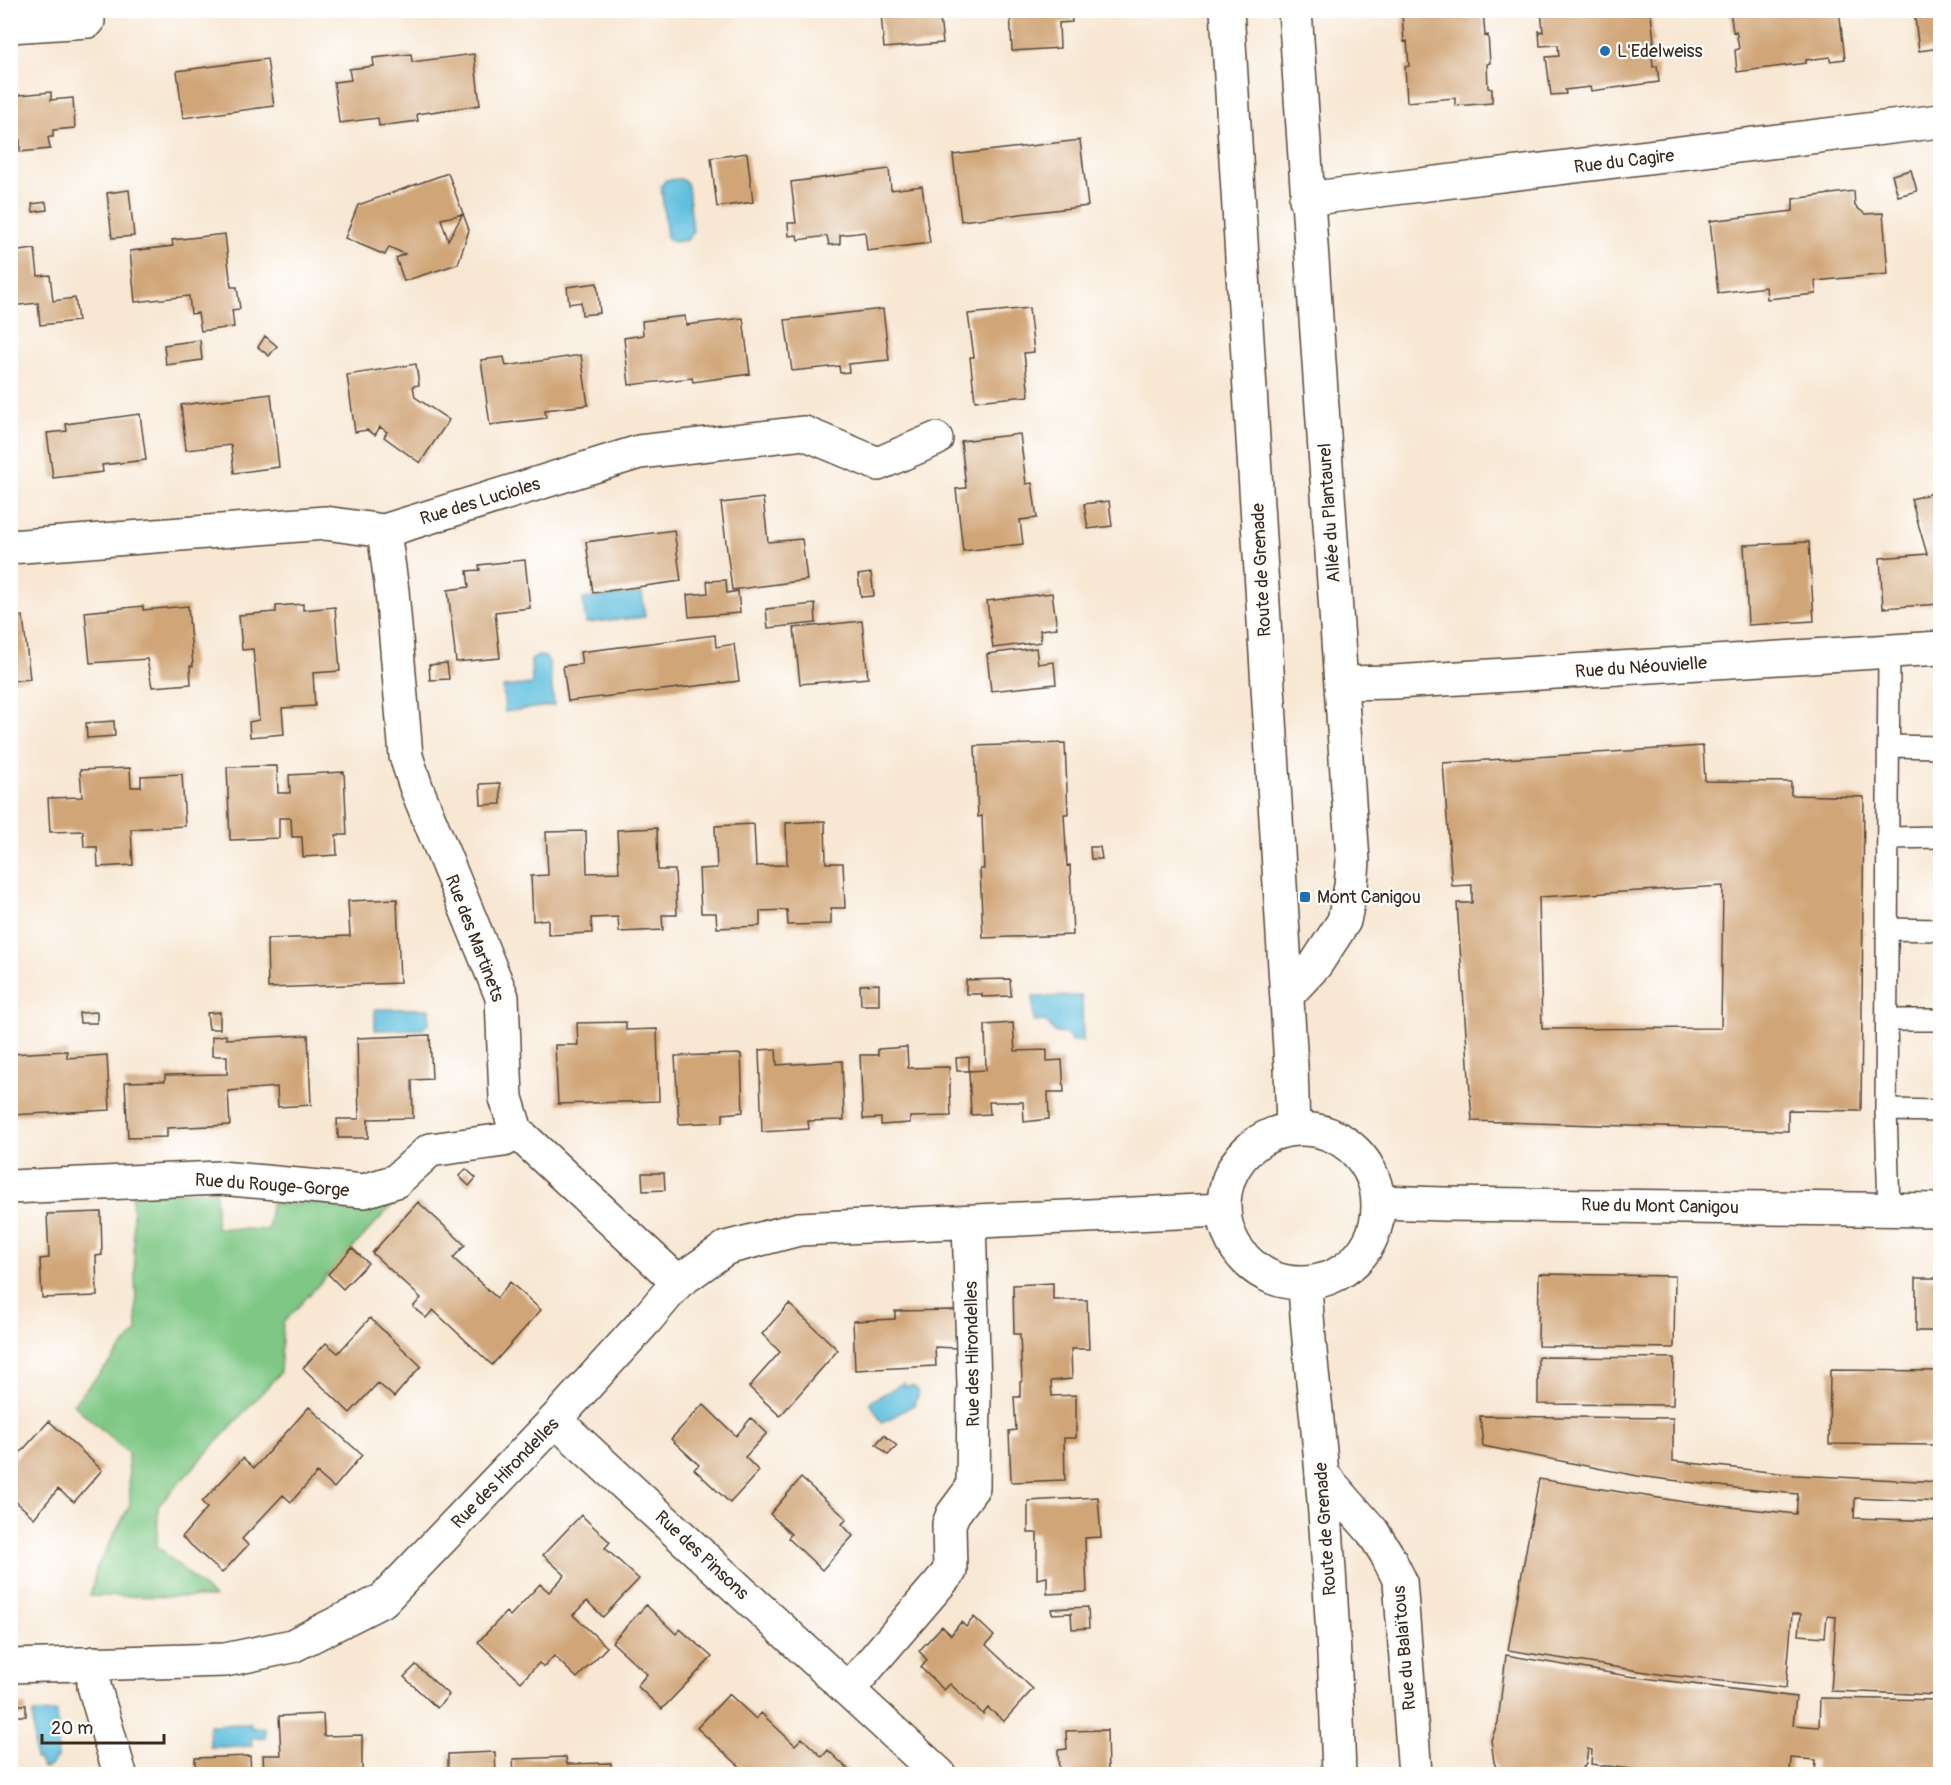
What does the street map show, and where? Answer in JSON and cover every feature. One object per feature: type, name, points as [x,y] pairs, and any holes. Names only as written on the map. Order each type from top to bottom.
[{"type":"street","name":"Route de Grenade","points":[[1227,10],[1287,995],[1293,1129]]},
{"type":"street","name":"Allée du Plantaurel","points":[[1287,995],[1316,964],[1344,921],[1353,861],[1306,199],[1295,10]]},
{"type":"street","points":[[10,26],[88,21]]},
{"type":"street","name":"Rue du Cagire","points":[[1306,199],[1941,121]]},
{"type":"street","name":"Rue des Lucioles","points":[[10,547],[325,523],[384,531],[639,452],[804,433],[878,464],[936,439]]},
{"type":"street","name":"Rue des Martinets","points":[[384,531],[392,591],[406,756],[416,787],[502,997],[506,1098],[516,1131]]},
{"type":"street","name":"Rue du Néouvielle","points":[[1342,683],[1395,682],[1941,648]]},
{"type":"street","points":[[1293,1129],[1324,1132],[1351,1147],[1370,1172],[1378,1202],[1376,1225],[1372,1236],[1367,1247],[1352,1264],[1332,1277],[1305,1284],[1284,1282],[1260,1273],[1242,1256],[1228,1234],[1223,1210],[1227,1180],[1242,1155],[1264,1137],[1293,1129]]},
{"type":"street","points":[[516,1131],[678,1282]]},
{"type":"street","name":"Rue du Rouge-Gorge","points":[[10,1187],[220,1178],[364,1191],[396,1181],[430,1150],[504,1140],[516,1131]]},
{"type":"street","name":"Rue du Mont Canigou","points":[[1378,1202],[1941,1210]]},
{"type":"street","name":"Rue des Hirondelles","points":[[10,1666],[225,1660],[292,1647],[383,1600],[555,1420],[678,1282],[726,1248],[799,1229],[1223,1210]]},
{"type":"street","name":"Rue des Hirondelles","points":[[848,1690],[950,1571],[949,1524],[973,1487],[974,1385],[969,1222]]},
{"type":"street","name":"Route de Grenade","points":[[1305,1284],[1322,1474],[1339,1774]]},
{"type":"street","name":"Rue des Pinsons","points":[[555,1420],[939,1774]]},
{"type":"street","name":"Rue du Balaïtous","points":[[1322,1474],[1372,1531],[1400,1581],[1415,1774]]},
{"type":"street","points":[[94,1663],[94,1686],[120,1774]]},
{"type":"lane","points":[[1889,651],[1886,1110],[1889,1209]]},
{"type":"lane","points":[[1890,746],[1941,747]]},
{"type":"lane","points":[[1889,838],[1941,837]]},
{"type":"lane","points":[[1888,929],[1941,930]]},
{"type":"lane","points":[[1887,1020],[1941,1020]]},
{"type":"lane","points":[[1886,1110],[1941,1111]]},
{"type":"green space","points":[[216,1191],[216,1228],[268,1230],[271,1204],[396,1201],[283,1323],[280,1373],[158,1506],[157,1546],[214,1597],[90,1596],[97,1567],[130,1505],[128,1453],[73,1404],[137,1331],[132,1193]]},
{"type":"water","points":[[681,179],[687,183],[688,187],[693,233],[687,240],[674,242],[667,237],[661,186],[666,180]]},
{"type":"water","points":[[642,593],[645,617],[586,623],[583,599]]},
{"type":"water","points":[[538,656],[545,657],[549,662],[554,705],[505,712],[503,687],[532,684],[531,660]]},
{"type":"water","points":[[1082,996],[1083,1041],[1071,1041],[1067,1034],[1056,1033],[1045,1021],[1034,1022],[1033,997]]},
{"type":"water","points":[[375,1009],[429,1009],[429,1023],[422,1029],[375,1030]]},
{"type":"water","points":[[903,1383],[905,1386],[912,1386],[918,1390],[915,1404],[882,1423],[870,1402]]},
{"type":"water","points":[[57,1712],[58,1759],[46,1768],[42,1767],[38,1759],[35,1759],[33,1713]]},
{"type":"water","points":[[251,1724],[252,1728],[265,1728],[265,1738],[251,1738],[252,1746],[210,1747],[209,1725]]},
{"type":"building","points":[[939,10],[943,43],[884,48],[881,13]]},
{"type":"building","points":[[1010,10],[1071,10],[1072,22],[1059,23],[1060,48],[1012,51]]},
{"type":"building","points":[[1405,10],[1483,10],[1485,36],[1488,35],[1490,63],[1487,64],[1488,88],[1492,89],[1492,103],[1455,106],[1455,98],[1407,102],[1405,67],[1409,66],[1407,41],[1404,42],[1402,13],[1406,13]]},
{"type":"building","name":"L'Edelweiss","points":[[1541,10],[1647,10],[1647,14],[1651,14],[1654,42],[1651,42],[1653,67],[1657,66],[1659,82],[1591,91],[1590,87],[1565,90],[1566,94],[1551,95],[1546,57],[1559,56],[1558,45],[1540,46],[1539,31],[1543,32]]},
{"type":"building","name":"L'Edelweiss","points":[[1730,10],[1839,10],[1845,59],[1830,61],[1830,57],[1806,60],[1806,63],[1737,72],[1735,50],[1739,49],[1736,31],[1733,32]]},
{"type":"building","points":[[1914,10],[1940,10],[1940,48],[1919,51]]},
{"type":"building","points":[[411,54],[412,62],[474,54],[480,105],[417,114],[418,121],[379,126],[378,118],[339,123],[334,82],[351,80],[349,69],[374,66],[373,58]]},
{"type":"building","points":[[267,59],[274,106],[183,118],[177,71]]},
{"type":"building","points":[[51,92],[51,100],[73,98],[75,128],[53,130],[53,137],[48,137],[50,149],[20,152],[20,140],[11,140],[10,96]]},
{"type":"building","points":[[1080,140],[1088,206],[961,221],[953,155]]},
{"type":"building","points":[[747,153],[753,202],[717,207],[711,158]]},
{"type":"building","points":[[889,169],[891,190],[922,186],[930,243],[867,251],[865,232],[840,235],[840,244],[829,245],[827,236],[798,240],[797,235],[789,236],[788,223],[796,223],[791,182]]},
{"type":"building","points":[[1911,170],[1917,191],[1898,196],[1892,175]]},
{"type":"building","points":[[448,173],[469,230],[458,264],[404,281],[396,258],[405,254],[389,247],[385,255],[345,238],[358,205]],"holes":[[[463,214],[448,240],[441,219]]]},
{"type":"building","points":[[129,190],[134,236],[112,238],[107,193]]},
{"type":"building","points":[[1854,191],[1855,206],[1865,214],[1883,213],[1888,274],[1815,281],[1816,294],[1767,299],[1766,287],[1718,293],[1710,221],[1793,211],[1793,199]]},
{"type":"building","points":[[46,202],[47,210],[33,212],[32,204]]},
{"type":"building","points":[[225,234],[231,287],[237,287],[240,309],[232,310],[234,327],[201,331],[198,313],[191,314],[189,296],[135,302],[130,251],[173,246],[172,240]]},
{"type":"building","points":[[35,249],[38,276],[50,275],[53,301],[75,298],[78,321],[40,325],[38,303],[10,306],[10,252]]},
{"type":"building","points":[[597,283],[600,313],[582,315],[581,302],[569,304],[567,287]]},
{"type":"building","points":[[1029,308],[1034,352],[1024,353],[1029,396],[975,401],[970,357],[974,357],[968,314]]},
{"type":"building","points":[[883,309],[889,360],[848,364],[849,372],[840,373],[839,366],[792,371],[785,320]]},
{"type":"building","points":[[685,316],[686,325],[743,318],[750,374],[693,382],[692,378],[629,385],[624,338],[643,335],[642,321]]},
{"type":"building","points":[[265,336],[277,346],[269,356],[258,347]]},
{"type":"building","points":[[200,340],[202,360],[166,365],[164,345]]},
{"type":"building","points":[[581,355],[588,405],[545,410],[546,418],[490,425],[481,360],[504,357],[506,366]]},
{"type":"building","points":[[416,364],[419,385],[413,386],[415,397],[449,420],[420,463],[384,437],[387,432],[380,427],[375,435],[367,430],[355,432],[347,375]]},
{"type":"building","points":[[271,394],[279,467],[234,473],[231,445],[186,450],[181,405]]},
{"type":"building","points":[[140,414],[146,460],[102,465],[103,472],[53,478],[47,433],[67,431],[66,424]]},
{"type":"building","points":[[1020,434],[1026,484],[1032,483],[1037,518],[1020,520],[1023,544],[963,551],[956,489],[966,488],[961,441]]},
{"type":"building","points":[[10,448],[12,448],[16,488],[10,489]]},
{"type":"building","points":[[1940,491],[1940,604],[1883,608],[1880,558],[1927,554],[1911,499]]},
{"type":"building","points":[[763,498],[768,542],[802,539],[807,580],[732,590],[721,503]]},
{"type":"building","points":[[1109,501],[1112,526],[1088,529],[1084,504]]},
{"type":"building","points":[[674,530],[681,581],[593,593],[586,542]]},
{"type":"building","points":[[1809,542],[1814,621],[1748,625],[1744,545]]},
{"type":"building","points":[[525,560],[530,608],[495,612],[500,658],[456,662],[448,590],[469,587],[467,571],[480,570],[479,565]]},
{"type":"building","points":[[871,573],[874,596],[861,597],[858,575]]},
{"type":"building","points":[[726,580],[727,593],[738,591],[740,613],[689,617],[687,595],[708,593],[707,581]]},
{"type":"building","points":[[1052,593],[1057,628],[1040,630],[1041,642],[993,648],[987,601]]},
{"type":"building","points":[[303,604],[303,610],[335,607],[340,671],[313,673],[315,706],[282,708],[284,734],[250,737],[249,722],[259,720],[253,649],[242,650],[239,615],[276,612],[276,606]]},
{"type":"building","points":[[815,604],[816,623],[768,628],[766,609]]},
{"type":"building","points":[[143,606],[143,610],[188,606],[193,666],[190,666],[191,684],[152,687],[147,659],[90,663],[85,612]]},
{"type":"building","points":[[23,616],[30,679],[10,681],[10,618]]},
{"type":"building","points":[[862,621],[868,678],[800,684],[794,628]]},
{"type":"building","points":[[715,635],[716,647],[734,644],[739,681],[568,701],[563,666],[582,664],[580,652]]},
{"type":"building","points":[[1036,648],[1038,664],[1054,662],[1056,684],[991,691],[987,654]]},
{"type":"building","points":[[447,663],[449,679],[430,680],[429,665]]},
{"type":"building","points":[[114,721],[115,736],[87,738],[86,723]]},
{"type":"building","points":[[1065,743],[1068,814],[1064,814],[1067,866],[1070,865],[1073,935],[983,938],[980,869],[984,869],[982,816],[978,817],[975,746]]},
{"type":"building","points":[[1703,746],[1705,781],[1791,782],[1791,795],[1864,797],[1861,1111],[1788,1110],[1788,1131],[1472,1121],[1457,903],[1472,903],[1472,885],[1452,886],[1443,763]],"holes":[[[1723,886],[1721,1028],[1542,1029],[1539,897]]]},
{"type":"building","points":[[277,766],[278,793],[290,793],[289,775],[344,772],[347,835],[336,835],[337,855],[303,857],[302,837],[292,837],[291,818],[279,818],[279,838],[230,840],[227,767]]},
{"type":"building","points":[[130,768],[131,787],[141,787],[141,776],[182,774],[185,826],[131,829],[133,865],[98,867],[97,847],[84,847],[83,831],[50,832],[48,798],[82,797],[80,770]]},
{"type":"building","points":[[500,783],[501,804],[481,805],[480,784]]},
{"type":"building","points":[[825,821],[826,863],[843,863],[845,908],[831,908],[831,924],[788,925],[787,910],[760,911],[760,926],[717,928],[716,913],[701,913],[699,869],[717,868],[715,826],[754,824],[756,866],[787,865],[786,823]]},
{"type":"building","points":[[657,828],[658,870],[675,870],[677,915],[662,915],[663,930],[619,932],[618,917],[591,918],[592,933],[548,935],[548,919],[533,921],[531,876],[548,875],[546,832],[586,831],[587,873],[619,872],[617,830]]},
{"type":"building","points":[[1090,847],[1100,847],[1102,859],[1091,859]]},
{"type":"building","points":[[397,899],[400,983],[268,988],[267,939],[350,936],[348,901]]},
{"type":"building","points":[[1010,979],[1011,996],[982,997],[982,994],[966,994],[966,980]]},
{"type":"building","points":[[879,984],[879,1005],[861,1005],[860,985]]},
{"type":"building","points":[[97,1012],[97,1023],[80,1023],[79,1013]]},
{"type":"building","points":[[220,1012],[220,1029],[209,1029],[207,1013]]},
{"type":"building","points":[[626,1022],[626,1030],[657,1029],[659,1101],[558,1104],[555,1045],[578,1045],[577,1023]]},
{"type":"building","points":[[1013,1023],[1015,1051],[1047,1050],[1047,1061],[1062,1060],[1064,1092],[1048,1092],[1049,1119],[1024,1122],[1023,1102],[989,1102],[990,1114],[971,1115],[969,1071],[986,1070],[985,1025]]},
{"type":"building","points":[[226,1035],[226,1039],[308,1035],[311,1105],[278,1107],[277,1087],[228,1091],[230,1125],[167,1128],[167,1137],[128,1138],[125,1082],[165,1081],[165,1075],[227,1074],[227,1056],[212,1056],[212,1037]]},
{"type":"building","points":[[430,1035],[432,1079],[412,1080],[413,1118],[368,1119],[368,1138],[338,1138],[337,1119],[359,1119],[357,1038]]},
{"type":"building","points":[[907,1047],[908,1068],[949,1067],[951,1116],[910,1117],[910,1123],[881,1125],[881,1118],[863,1119],[860,1055],[878,1055],[878,1049]]},
{"type":"building","points":[[776,1049],[777,1065],[842,1061],[844,1120],[808,1121],[809,1129],[762,1132],[759,1050]]},
{"type":"building","points":[[67,1051],[67,1058],[107,1055],[110,1110],[10,1115],[10,1054]]},
{"type":"building","points":[[741,1054],[743,1112],[723,1114],[723,1122],[679,1124],[675,1056]]},
{"type":"building","points":[[969,1057],[969,1071],[957,1071],[956,1058]]},
{"type":"building","points":[[466,1169],[476,1178],[469,1186],[459,1176]]},
{"type":"building","points":[[642,1173],[664,1173],[665,1190],[643,1191]]},
{"type":"building","points":[[418,1202],[465,1245],[453,1258],[497,1298],[510,1282],[541,1310],[492,1365],[433,1310],[426,1318],[413,1307],[421,1298],[372,1253]]},
{"type":"building","points":[[101,1212],[102,1255],[96,1256],[97,1296],[42,1298],[40,1259],[49,1258],[47,1214]]},
{"type":"building","points":[[352,1248],[368,1263],[343,1289],[328,1274]]},
{"type":"building","points":[[1539,1274],[1675,1276],[1674,1348],[1538,1346]]},
{"type":"building","points":[[1916,1278],[1940,1278],[1940,1331],[1916,1331]]},
{"type":"building","points":[[1053,1283],[1053,1300],[1087,1300],[1089,1349],[1071,1349],[1072,1379],[1051,1381],[1052,1396],[1076,1395],[1076,1438],[1064,1438],[1065,1480],[1011,1482],[1009,1431],[1016,1430],[1014,1397],[1020,1397],[1020,1382],[1022,1382],[1020,1334],[1014,1334],[1013,1285]]},
{"type":"building","points":[[789,1304],[838,1350],[780,1416],[749,1387],[780,1352],[762,1334]]},
{"type":"building","points":[[955,1310],[956,1348],[935,1347],[936,1366],[855,1370],[853,1321],[895,1319],[895,1311]]},
{"type":"building","points":[[370,1318],[421,1366],[394,1397],[378,1383],[350,1413],[303,1368],[326,1343],[338,1353]]},
{"type":"building","points":[[1538,1357],[1674,1358],[1673,1405],[1538,1404]]},
{"type":"building","points":[[1830,1370],[1940,1371],[1940,1445],[1829,1444]]},
{"type":"building","points":[[703,1404],[736,1436],[751,1418],[767,1433],[745,1457],[759,1471],[730,1503],[694,1469],[699,1465],[671,1439]]},
{"type":"building","points":[[309,1407],[362,1455],[334,1488],[317,1473],[291,1502],[283,1495],[242,1539],[248,1545],[222,1573],[182,1537],[207,1508],[202,1502],[243,1458],[254,1468]]},
{"type":"building","points":[[1480,1416],[1673,1418],[1673,1461],[1795,1475],[1940,1482],[1940,1502],[1855,1498],[1854,1518],[1940,1521],[1940,1695],[1831,1691],[1836,1617],[1827,1616],[1825,1637],[1799,1635],[1801,1614],[1792,1614],[1786,1688],[1665,1675],[1508,1650],[1539,1479],[1684,1502],[1796,1514],[1798,1494],[1638,1476],[1483,1446]]},
{"type":"building","points":[[49,1421],[102,1470],[74,1502],[58,1489],[34,1518],[10,1496],[10,1464]]},
{"type":"building","points":[[884,1435],[897,1446],[888,1455],[876,1444]]},
{"type":"building","points":[[801,1478],[847,1519],[842,1524],[853,1536],[822,1570],[788,1538],[791,1534],[770,1514]]},
{"type":"building","points":[[1098,1497],[1101,1537],[1085,1538],[1087,1592],[1047,1594],[1047,1577],[1037,1579],[1037,1533],[1028,1533],[1028,1501]]},
{"type":"building","points":[[581,1515],[610,1542],[605,1548],[639,1579],[603,1617],[587,1601],[573,1615],[607,1647],[577,1678],[554,1656],[544,1667],[539,1663],[521,1682],[478,1642],[506,1612],[510,1616],[540,1584],[549,1592],[565,1575],[543,1555]]},
{"type":"building","points":[[646,1605],[676,1634],[680,1629],[712,1657],[662,1709],[637,1686],[647,1674],[612,1642]]},
{"type":"building","points":[[1088,1607],[1089,1628],[1072,1629],[1071,1613],[1052,1614],[1051,1609]]},
{"type":"building","points":[[974,1617],[994,1636],[986,1645],[1033,1689],[1004,1721],[988,1708],[983,1714],[950,1684],[944,1690],[921,1668],[927,1660],[919,1651],[942,1626],[951,1635],[961,1622],[966,1627]]},
{"type":"building","points":[[1506,1655],[1628,1676],[1796,1697],[1793,1725],[1819,1727],[1820,1698],[1940,1700],[1940,1774],[1815,1774],[1816,1760],[1791,1758],[1790,1774],[1671,1774],[1591,1764],[1592,1750],[1588,1749],[1586,1763],[1579,1774],[1499,1774],[1494,1762],[1491,1740],[1498,1722]]},
{"type":"building","points":[[416,1665],[449,1695],[437,1708],[404,1677]]},
{"type":"building","points":[[729,1694],[756,1719],[761,1713],[795,1745],[802,1738],[822,1757],[828,1750],[853,1774],[744,1774],[746,1772],[697,1728]]},
{"type":"building","points":[[14,1705],[26,1705],[26,1716],[14,1716]]},
{"type":"building","points":[[323,1714],[324,1736],[362,1735],[362,1774],[264,1774],[263,1755],[281,1755],[279,1716]]},
{"type":"building","points":[[1107,1730],[1108,1774],[1059,1774],[1058,1750],[1067,1749],[1066,1731]]},
{"type":"building","points":[[495,1752],[496,1774],[431,1774],[448,1772],[448,1754]]},
{"type":"building","points":[[250,1756],[251,1774],[195,1774],[195,1758]]},
{"type":"building","points":[[566,1757],[567,1764],[611,1763],[611,1774],[514,1774],[513,1759]]},
{"type":"place","name":"L'Edelweiss","points":[[1605,51]]},
{"type":"place","name":"Mont Canigou","points":[[1305,897]]}]
